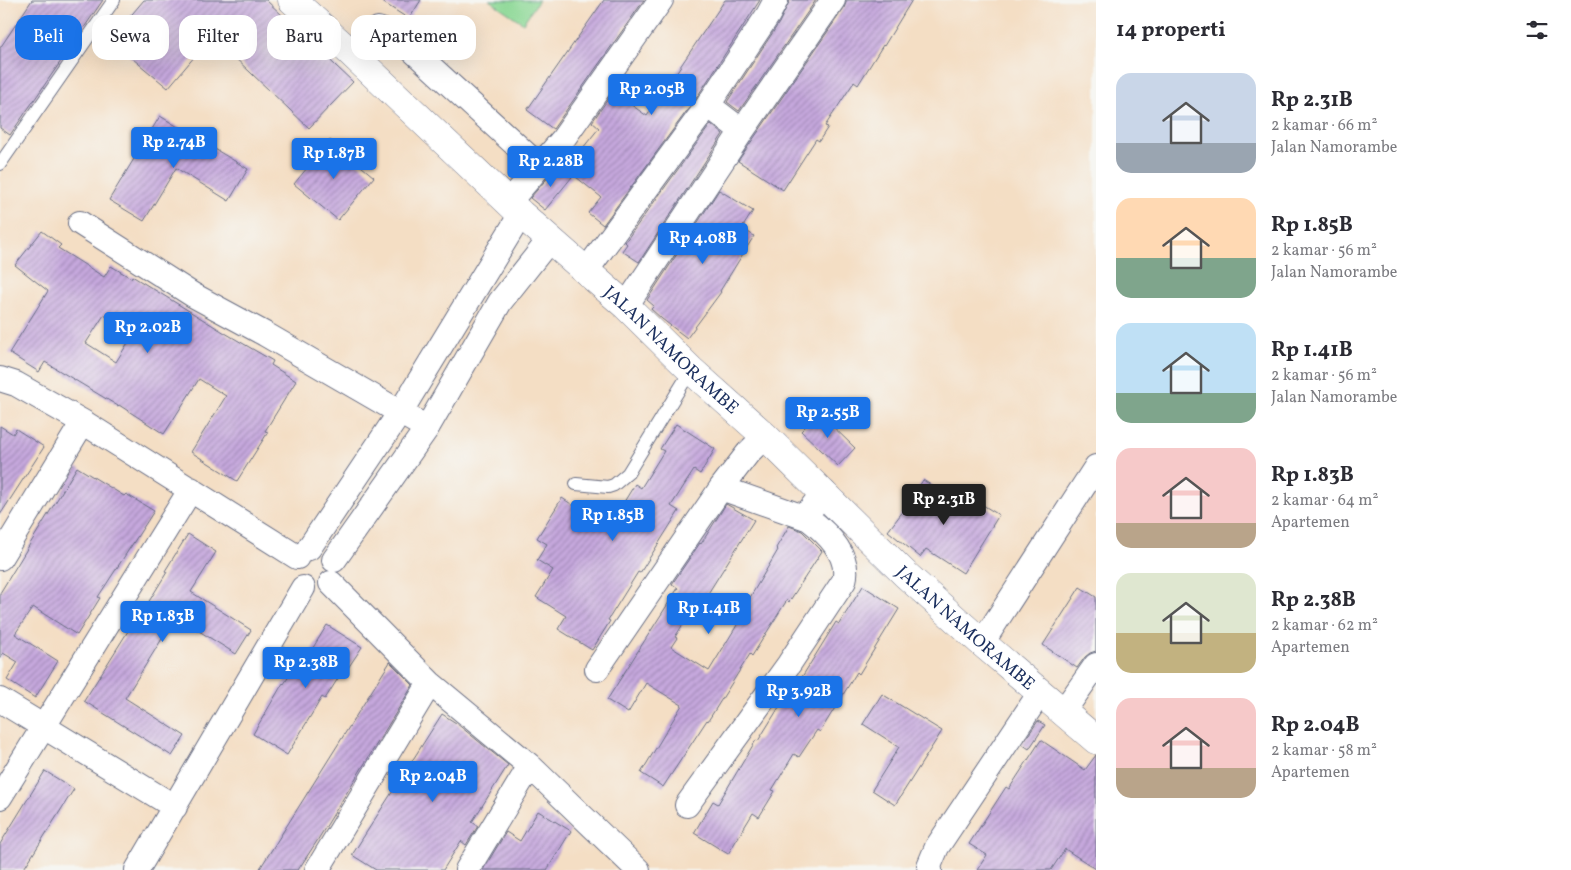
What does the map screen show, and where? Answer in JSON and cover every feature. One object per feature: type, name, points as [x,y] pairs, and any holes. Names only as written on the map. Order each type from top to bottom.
[{"type":"main road","name":"JALAN NAMORAMBE","points":[[292,0],[349,50],[515,208],[626,306],[691,370],[765,436],[824,492],[905,574],[982,643],[1096,740]]},
{"type":"street","points":[[550,238],[500,302],[427,428],[333,572],[326,587],[315,591],[304,588],[294,576],[294,565],[401,411],[539,166],[563,139],[661,0]]},
{"type":"street","points":[[586,271],[708,105],[776,0]]},
{"type":"street","points":[[626,306],[742,131],[833,0]]},
{"type":"street","points":[[349,50],[378,29],[387,32],[410,48],[539,166]]},
{"type":"street","points":[[708,105],[742,131]]},
{"type":"street","points":[[80,223],[193,295],[401,411],[427,428]]},
{"type":"street","points":[[0,379],[16,384],[83,422],[191,489],[303,552],[322,549],[331,556],[333,572],[430,683],[530,766],[638,870]]},
{"type":"street","points":[[0,558],[83,422]]},
{"type":"street","points":[[597,669],[721,488],[748,453],[765,436]]},
{"type":"street","points":[[982,643],[1096,467]]},
{"type":"street","points":[[687,805],[789,664],[844,581],[846,574],[839,551],[824,530],[809,519],[721,488]]},
{"type":"street","points":[[0,797],[191,489]]},
{"type":"street","points":[[809,519],[809,511],[824,492]]},
{"type":"street","points":[[136,870],[304,588]]},
{"type":"street","points":[[1064,712],[1096,665]]},
{"type":"street","points":[[318,870],[430,683]]},
{"type":"street","points":[[930,870],[929,866],[937,847],[1040,693]]},
{"type":"street","points":[[0,700],[175,807]]},
{"type":"street","points":[[467,870],[530,766]]},
{"type":"lane","points":[[0,164],[114,0]]},
{"type":"lane","points":[[576,484],[608,487],[614,485],[628,473],[691,370]]},
{"type":"green space","points":[[489,0],[539,0],[523,23]]},
{"type":"building","points":[[32,0],[103,0],[82,30],[82,15],[22,15]]},
{"type":"building","points":[[144,0],[266,0],[282,15],[267,15],[267,60],[330,60],[353,82],[309,128],[237,60],[257,60],[257,15],[179,15],[179,60],[192,60],[168,88],[134,60],[169,60],[169,15],[131,15]]},
{"type":"building","points":[[379,0],[421,0],[412,15],[403,15]]},
{"type":"building","points":[[604,0],[644,0],[553,129],[527,110]]},
{"type":"building","points":[[725,0],[760,0],[697,97],[603,225],[588,213],[601,197],[566,169],[599,128],[592,122],[613,92],[647,116]]},
{"type":"building","points":[[790,0],[816,0],[739,111],[727,102],[779,23]]},
{"type":"building","points":[[847,0],[912,0],[858,85],[854,82],[825,126],[828,127],[819,141],[816,139],[783,190],[738,161],[844,8]]},
{"type":"building","points":[[15,26],[15,60],[62,60],[10,135],[0,128],[0,48]]},
{"type":"building","points":[[160,116],[248,169],[229,201],[176,168],[144,221],[109,200]]},
{"type":"building","points":[[711,124],[723,134],[639,262],[622,251],[627,244],[625,242]]},
{"type":"building","points":[[330,140],[374,177],[338,220],[294,184]]},
{"type":"building","points":[[558,166],[572,177],[545,210],[530,198]]},
{"type":"building","points":[[719,190],[753,211],[742,228],[754,236],[721,292],[687,338],[651,309],[654,306],[647,300]]},
{"type":"building","points":[[42,231],[61,245],[58,248],[104,277],[111,266],[131,278],[132,276],[273,361],[271,365],[296,381],[265,431],[268,432],[237,481],[191,452],[226,396],[199,379],[164,434],[119,405],[45,362],[39,372],[9,353],[48,291],[15,265]],"holes":[[[104,315],[134,333],[116,362],[86,343]]]},
{"type":"building","points":[[819,413],[855,448],[838,466],[801,431]]},
{"type":"building","points":[[676,424],[715,449],[700,474],[694,470],[671,506],[679,511],[640,573],[638,572],[592,650],[558,629],[566,616],[536,597],[553,570],[537,560],[547,544],[537,538],[562,498],[608,528],[635,484],[641,488],[664,451],[660,449]]},
{"type":"building","points":[[0,426],[13,434],[16,429],[44,447],[0,515]]},
{"type":"building","points":[[77,467],[124,496],[126,494],[154,511],[98,597],[100,598],[77,635],[33,607],[15,634],[58,661],[35,698],[7,680],[18,662],[3,653],[0,659],[0,593]]},
{"type":"building","points":[[923,480],[959,503],[965,494],[999,515],[963,573],[926,549],[920,557],[888,531]]},
{"type":"building","points":[[726,504],[754,520],[702,603],[698,600],[675,637],[677,638],[671,647],[709,671],[745,612],[742,611],[778,550],[776,548],[789,526],[802,531],[822,551],[789,602],[787,600],[752,656],[750,654],[708,721],[663,787],[641,773],[682,705],[646,683],[628,713],[607,700],[678,588],[672,584],[701,544]]},
{"type":"building","points":[[188,534],[216,552],[191,592],[251,630],[236,654],[178,618],[167,635],[165,634],[125,698],[185,736],[172,756],[84,701],[135,620],[137,621]]},
{"type":"building","points":[[863,586],[899,609],[820,732],[817,730],[799,757],[794,754],[772,790],[775,791],[759,817],[753,813],[728,854],[694,833],[713,801],[718,804],[756,740],[758,741],[794,683],[797,685],[836,622],[839,624]]},
{"type":"building","points":[[1080,587],[1096,597],[1096,651],[1085,657],[1077,668],[1043,645]]},
{"type":"building","points":[[327,625],[362,647],[344,674],[342,672],[325,699],[322,697],[287,755],[253,734],[283,683],[302,656],[306,659]]},
{"type":"building","points":[[390,662],[413,685],[317,841],[298,870],[259,870]]},
{"type":"building","points":[[882,694],[942,731],[895,805],[872,790],[899,747],[863,724]]},
{"type":"building","points":[[442,714],[508,765],[472,822],[478,826],[466,845],[461,841],[443,870],[376,870],[352,855]]},
{"type":"building","points":[[1038,721],[1045,725],[1029,749],[1022,744]]},
{"type":"building","points":[[1041,740],[1085,770],[1096,755],[1096,869],[1065,849],[1051,870],[977,870],[987,855],[969,844],[1006,787],[1009,789]]},
{"type":"building","points":[[45,771],[74,789],[23,870],[0,870],[0,844]]},
{"type":"building","points":[[538,811],[571,831],[547,870],[483,870],[506,832],[520,841]]}]
